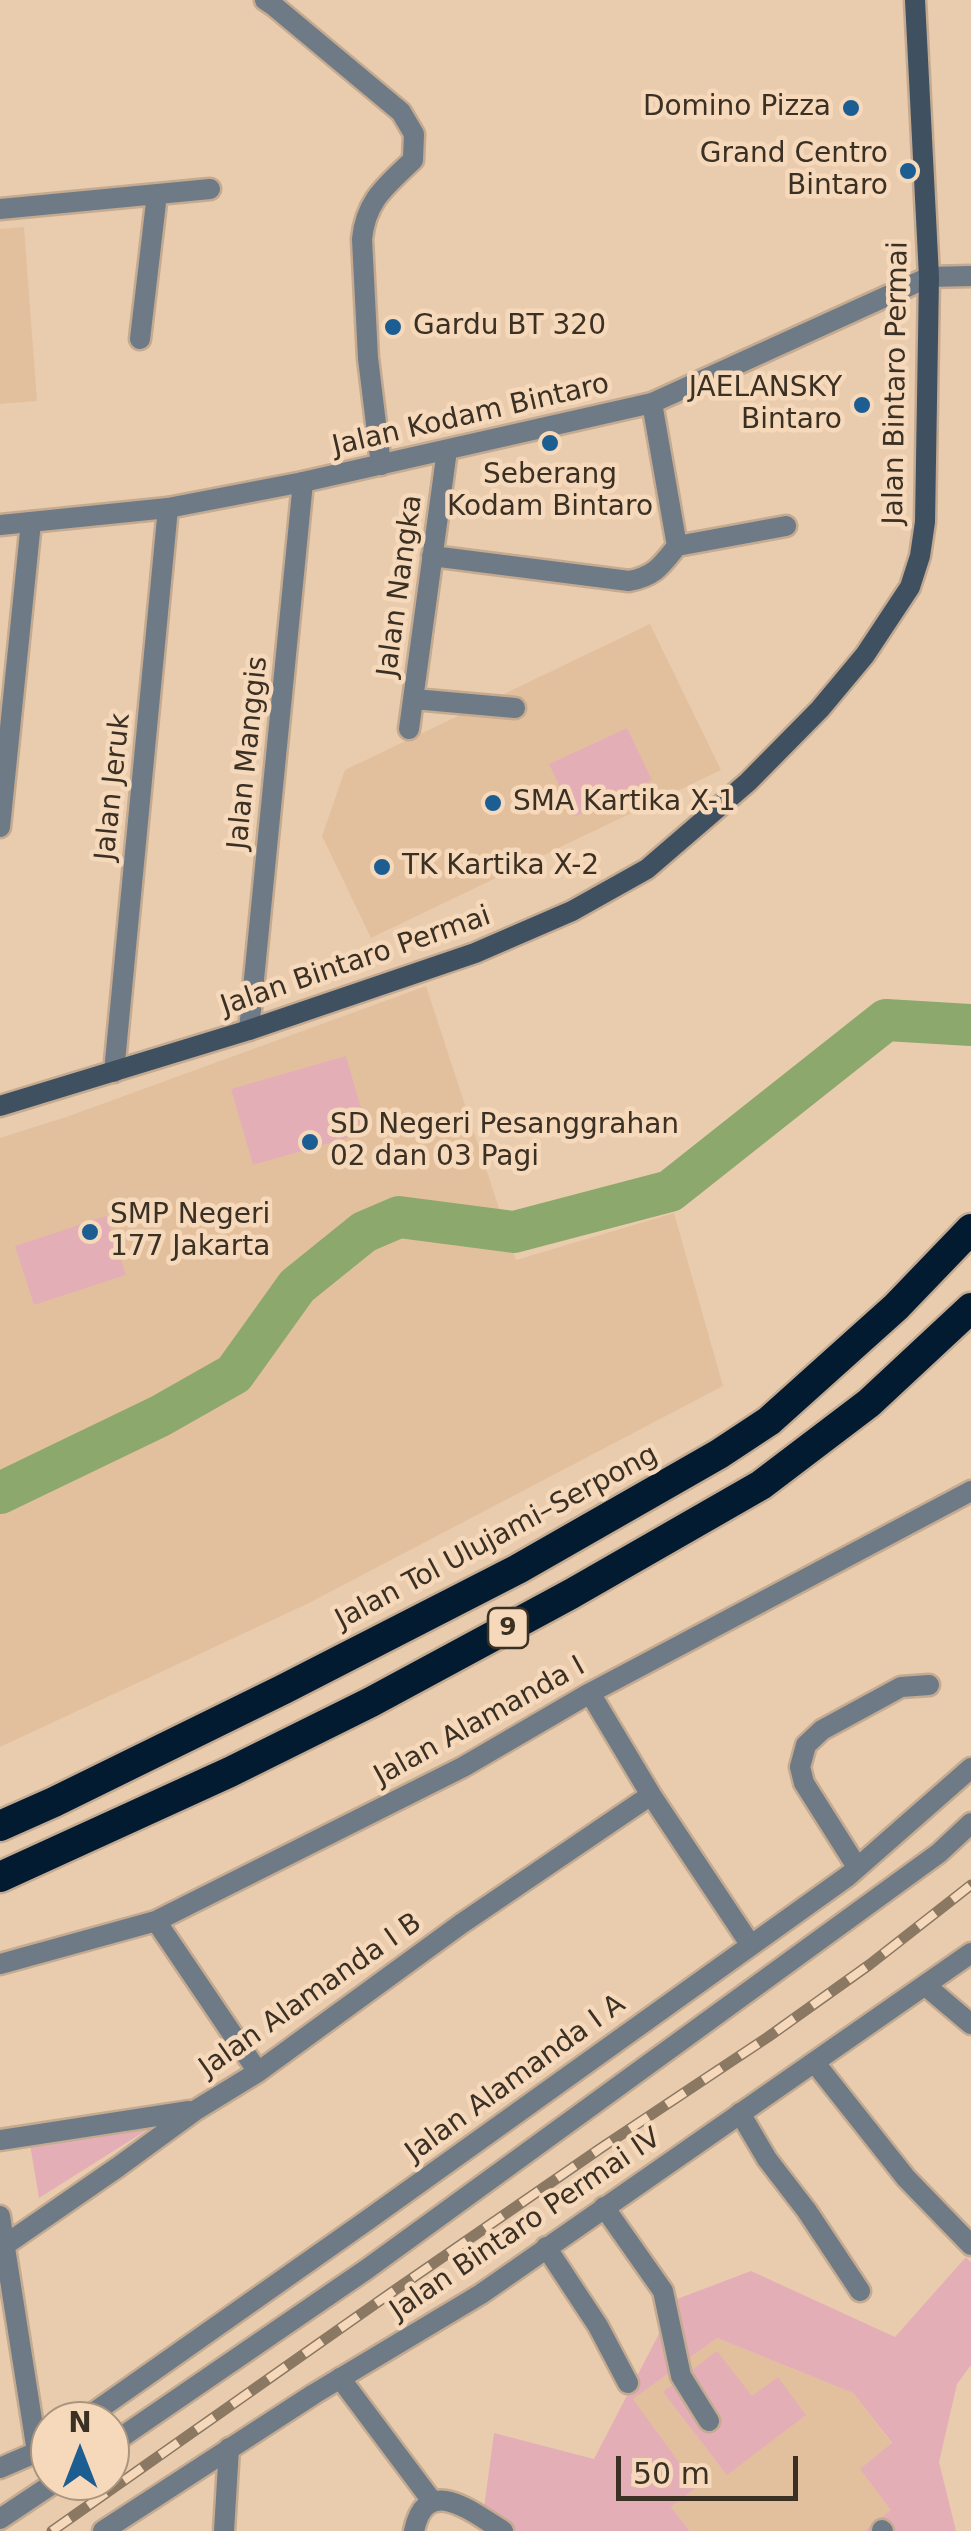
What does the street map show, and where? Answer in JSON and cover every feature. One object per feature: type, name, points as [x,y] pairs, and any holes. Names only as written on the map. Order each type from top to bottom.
[{"type":"highway","name":"Jalan Tol Ulujami–Serpong","points":[[0,1826],[284,1689],[518,1569],[719,1454],[769,1421],[896,1307],[971,1230]]},
{"type":"highway","name":"9","points":[[0,1877],[214,1780],[371,1702],[762,1485],[869,1403],[971,1308]]},
{"type":"main road","name":"Jalan Bintaro Permai","points":[[0,1106],[249,1030],[475,953],[572,912],[646,869],[748,782],[820,709],[865,654],[910,588],[925,522],[930,277],[915,0]]},
{"type":"street","points":[[265,0],[401,112],[414,134],[413,160],[375,196],[364,221],[362,239],[368,358],[380,465]]},
{"type":"street","points":[[0,210],[210,189]]},
{"type":"street","points":[[140,338],[157,194]]},
{"type":"street","points":[[930,277],[971,276]]},
{"type":"street","name":"Jalan Kodam Bintaro","points":[[0,525],[168,508],[304,482],[652,403],[930,277]]},
{"type":"street","points":[[652,403],[677,546]]},
{"type":"street","name":"Jalan Nangka","points":[[410,729],[447,450]]},
{"type":"street","name":"Jalan Manggis","points":[[249,1030],[304,482]]},
{"type":"street","name":"Jalan Jeruk","points":[[114,1072],[168,508]]},
{"type":"street","points":[[0,827],[31,522]]},
{"type":"street","points":[[432,556],[629,581],[646,578],[677,546],[786,526]]},
{"type":"street","points":[[414,699],[515,708]]},
{"type":"street","name":"Jalan Alamanda I","points":[[0,1964],[156,1921],[463,1767],[590,1693],[971,1491]]},
{"type":"street","points":[[857,1867],[804,1783],[800,1767],[806,1746],[822,1730],[901,1687],[929,1685]]},
{"type":"street","points":[[590,1693],[651,1795],[750,1944]]},
{"type":"street","name":"Jalan Alamanda I A","points":[[110,2401],[857,1867],[971,1768]]},
{"type":"street","name":"Jalan Alamanda I B","points":[[5,2244],[196,2110],[258,2072],[461,1924],[651,1795]]},
{"type":"street","points":[[130,2431],[367,2270],[940,1853],[971,1823]]},
{"type":"street","points":[[156,1921],[258,2072]]},
{"type":"street","name":"Jalan Bintaro Permai IV","points":[[103,2531],[340,2378],[482,2294],[970,1956]]},
{"type":"street","points":[[926,1986],[971,2024]]},
{"type":"street","points":[[815,2063],[906,2178],[971,2245]]},
{"type":"street","points":[[0,2140],[196,2110]]},
{"type":"street","points":[[740,2113],[767,2160],[807,2211],[860,2291]]},
{"type":"street","points":[[604,2207],[664,2291],[681,2376],[709,2421]]},
{"type":"street","points":[[0,2216],[35,2401]]},
{"type":"street","points":[[546,2247],[598,2326],[628,2384]]},
{"type":"street","points":[[340,2378],[432,2501]]},
{"type":"street","points":[[224,2531],[229,2448]]},
{"type":"street","points":[[0,2468],[30,2454]]},
{"type":"street","points":[[0,2519],[30,2499]]},
{"type":"street","points":[[414,2531],[417,2516],[432,2501],[452,2502],[503,2531]]},
{"type":"shaded area","points":[[24,227],[37,401],[0,404],[0,229]]},
{"type":"shaded area","name":"SMA Kartika X-1","points":[[650,624],[721,770],[371,938],[322,836],[345,770]]},
{"type":"shaded area","points":[[627,728],[652,780],[574,817],[549,764]]},
{"type":"shaded area","points":[[426,986],[516,1260],[674,1213],[723,1386],[309,1603],[0,1747],[0,1138]]},
{"type":"shaded area","points":[[346,1056],[368,1132],[253,1165],[231,1089]]},
{"type":"shaded area","points":[[106,1216],[126,1275],[34,1305],[15,1246]]},
{"type":"shaded area","points":[[185,2106],[39,2198],[27,2127]]},
{"type":"shaded area","points":[[966,2257],[971,2262],[971,2365],[957,2384],[939,2462],[956,2531],[864,2531],[891,2510],[860,2469],[892,2443],[853,2393],[717,2338],[633,2399],[697,2487],[671,2507],[690,2531],[481,2531],[494,2433],[594,2459],[677,2299],[751,2271],[895,2337]]},
{"type":"shaded area","points":[[717,2338],[853,2393],[892,2444],[892,2510],[864,2531],[690,2531],[671,2507],[697,2487],[632,2399]]},
{"type":"shaded area","points":[[717,2351],[752,2396],[778,2377],[806,2415],[727,2475],[663,2392]]},
{"type":"waterway","points":[[0,1493],[160,1416],[234,1374],[297,1286],[364,1232],[399,1217],[514,1232],[670,1191],[886,1020],[971,1025]]},
{"type":"railway","points":[[52,2531],[395,2290],[768,2037],[971,1885]]},
{"type":"place","name":"Domino Pizza","points":[[851,108]]},
{"type":"place","name":"Grand Centro Bintaro","points":[[908,171]]},
{"type":"place","name":"Gardu BT 320","points":[[393,327]]},
{"type":"place","name":"JAELANSKY Bintaro","points":[[862,405]]},
{"type":"place","name":"Seberang Kodam Bintaro","points":[[550,443]]},
{"type":"place","name":"SMA Kartika X-1","points":[[493,803]]},
{"type":"place","name":"TK Kartika X-2","points":[[382,867]]},
{"type":"place","name":"SD Negeri Pesanggrahan 02 dan 03 Pagi","points":[[310,1142]]},
{"type":"place","name":"SMP Negeri 177 Jakarta","points":[[90,1232]]}]
